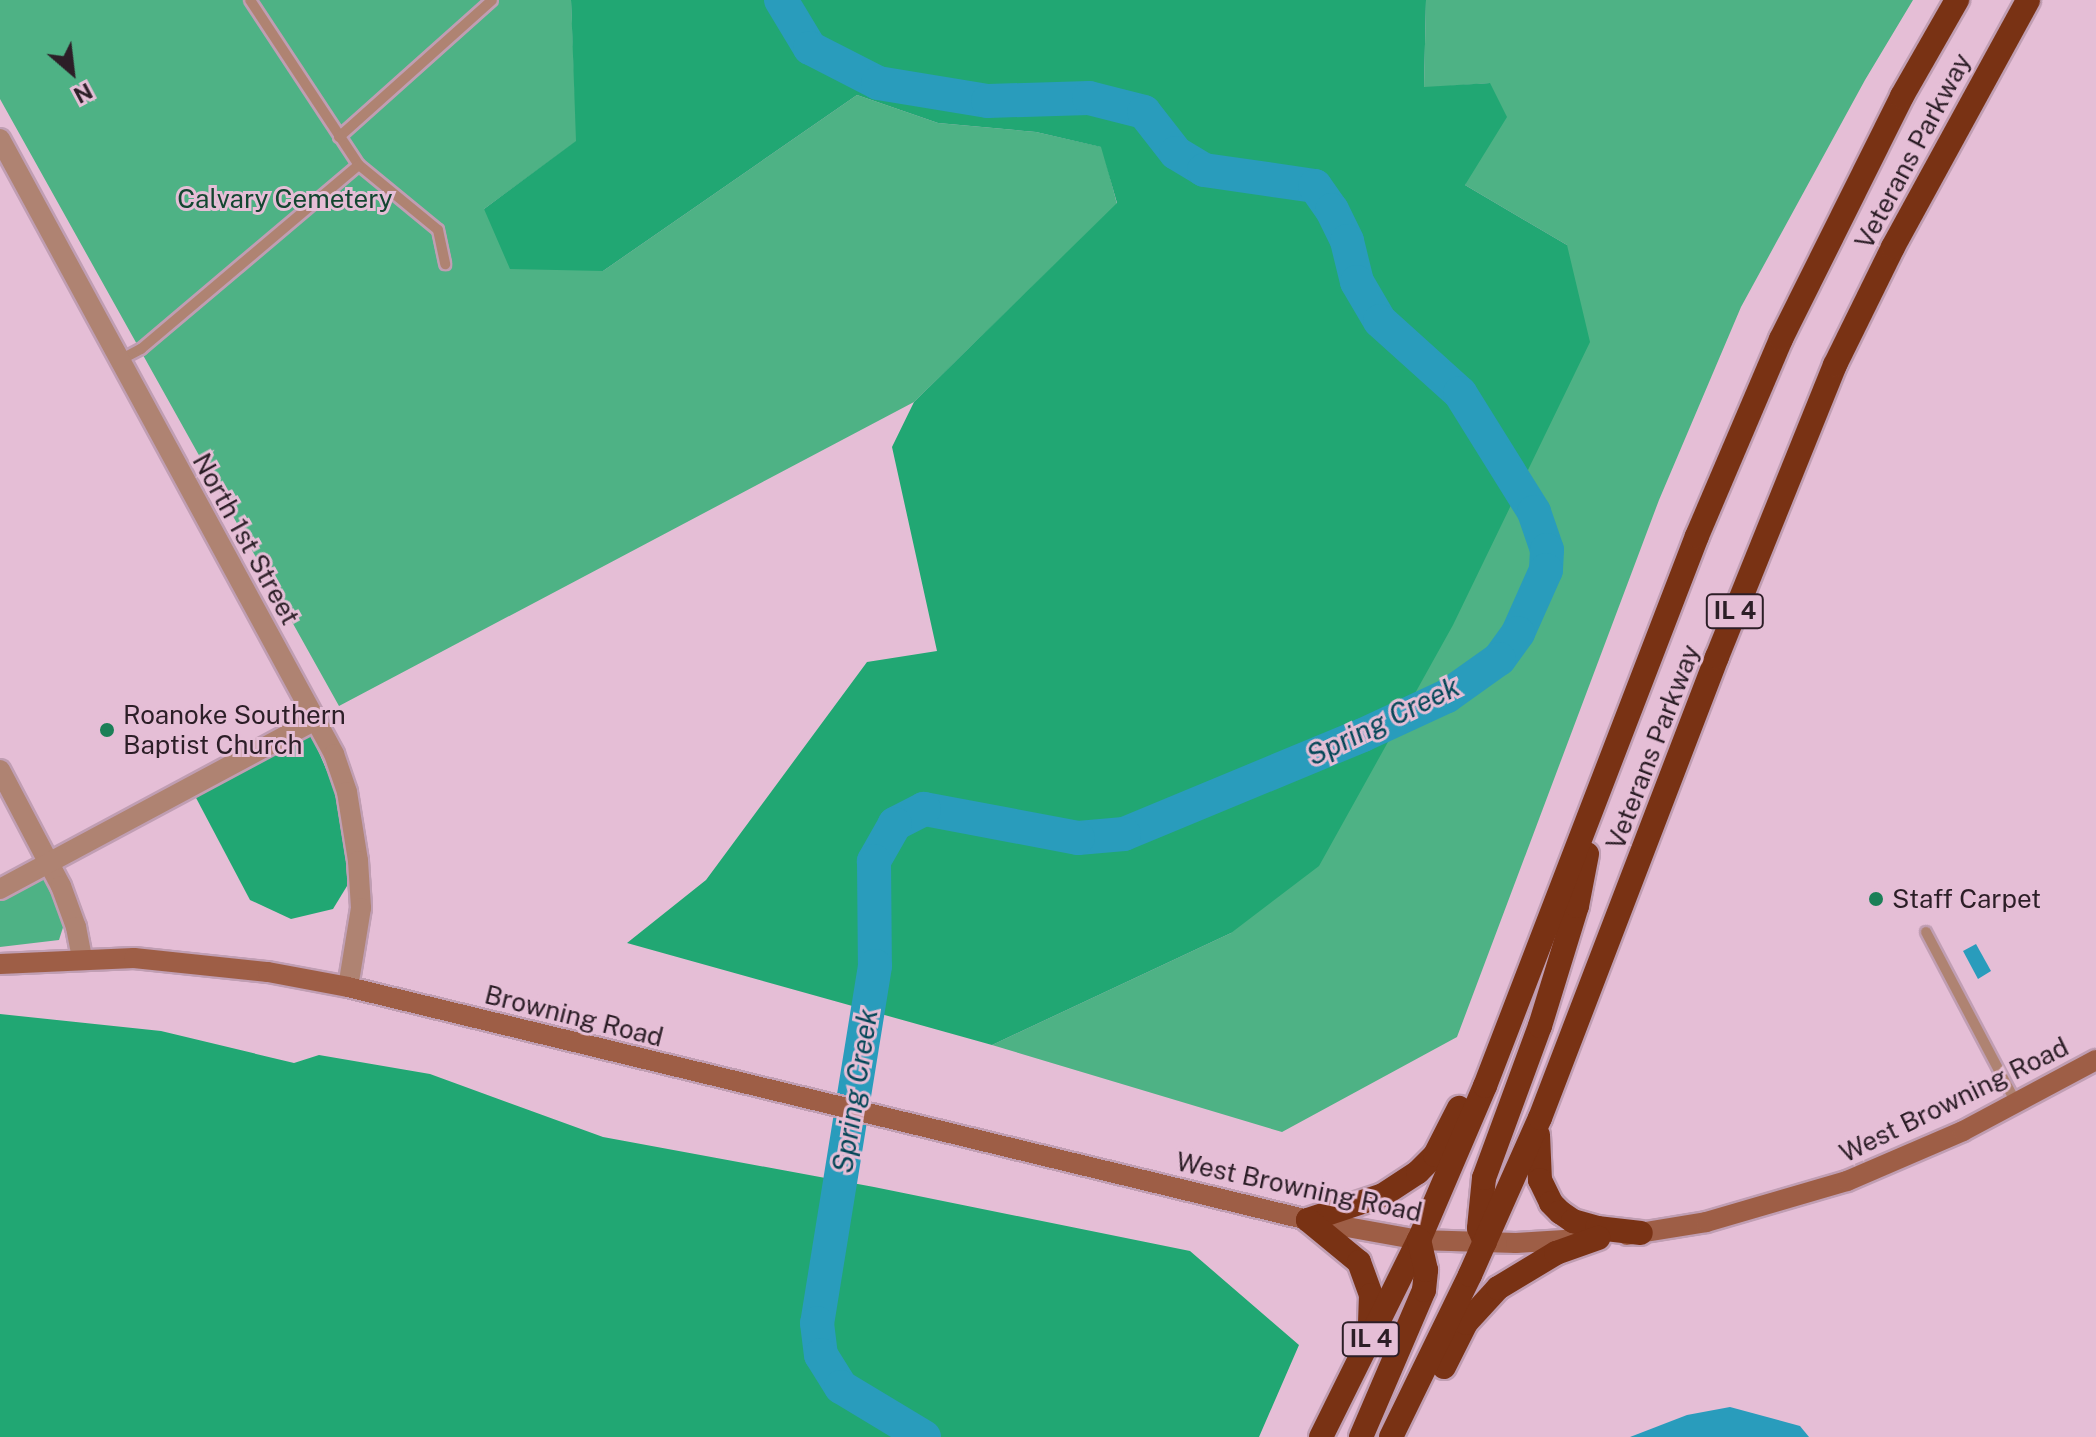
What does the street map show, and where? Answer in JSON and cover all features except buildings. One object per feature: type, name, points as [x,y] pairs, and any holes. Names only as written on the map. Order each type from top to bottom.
[{"type":"highway","name":"Veterans Parkway","points":[[1321,1437],[1419,1240],[1532,965],[1697,536],[1781,339],[1895,109],[1957,0]]},
{"type":"highway","name":"Veterans Parkway","points":[[1391,1437],[1485,1242],[1540,1118],[1717,657],[1835,365],[1893,247],[2028,0]]},
{"type":"highway","points":[[1485,1242],[1479,1228],[1484,1178],[1540,1026],[1577,906],[1601,787]]},
{"type":"highway","points":[[1308,1220],[1383,1195],[1418,1172],[1435,1155],[1451,1128],[1506,991],[1532,965]]},
{"type":"highway","points":[[1540,1118],[1538,1168],[1551,1203],[1573,1221],[1641,1233]]},
{"type":"highway","points":[[1308,1220],[1350,1252],[1367,1276],[1372,1308],[1369,1342]]},
{"type":"highway","points":[[1409,1437],[1466,1323],[1478,1308],[1519,1273],[1556,1253],[1598,1238]]},
{"type":"highway","points":[[1361,1437],[1424,1290],[1426,1270],[1419,1240]]},
{"type":"street","name":"North 1st Street","points":[[0,139],[334,754],[355,827],[361,908],[348,987]]},
{"type":"street","points":[[0,889],[317,719]]},
{"type":"street","points":[[0,770],[51,862],[76,927],[82,958]]},
{"type":"street","name":"Browning Road","points":[[0,964],[82,958],[218,964],[348,987],[1128,1177]]},
{"type":"street","name":"West Browning Road","points":[[1128,1177],[1308,1220],[1419,1240],[1485,1242],[1598,1238],[1641,1233],[1706,1222],[1847,1181],[1922,1150],[2096,1060]]},
{"type":"lane","points":[[250,0],[359,165],[438,230],[445,264]]},
{"type":"lane","points":[[339,137],[492,0]]},
{"type":"lane","points":[[120,360],[141,349],[359,165]]},
{"type":"lane","points":[[1926,932],[2016,1103]]},
{"type":"green space","name":"Calvary Cemetery","points":[[0,0],[571,0],[577,141],[484,209],[603,271],[857,95],[938,123],[1036,132],[1102,147],[1117,204],[914,402],[339,706],[0,99]]},
{"type":"green space","points":[[571,0],[1426,0],[1424,87],[1490,83],[1507,117],[1465,185],[1567,245],[1590,342],[1453,625],[1319,866],[1231,933],[992,1045],[627,943],[706,880],[867,662],[937,651],[892,447],[914,402],[1117,203],[1101,147],[1036,132],[938,123],[857,95],[603,271],[510,269],[484,209],[576,141]]},
{"type":"green space","points":[[1426,0],[1913,0],[1865,80],[1741,307],[1659,500],[1457,1037],[1282,1132],[992,1045],[1231,933],[1567,245],[1465,185],[1490,83],[1424,88]]},
{"type":"green space","points":[[311,734],[339,799],[348,852],[347,886],[333,909],[291,919],[250,900],[194,794]]},
{"type":"green space","points":[[45,876],[65,921],[59,940],[0,947],[0,899]]},
{"type":"green space","points":[[0,1014],[161,1031],[294,1063],[319,1055],[430,1074],[603,1137],[874,1187],[1190,1251],[1299,1345],[1259,1437],[0,1437]]},
{"type":"water","points":[[1976,944],[1991,971],[1978,979],[1963,951]]},
{"type":"water","points":[[1730,1407],[1800,1426],[1809,1437],[1630,1437],[1687,1415]]},
{"type":"waterway","name":"Spring Creek","points":[[781,0],[810,48],[878,83],[988,101],[1089,98],[1144,112],[1176,153],[1204,170],[1315,186],[1332,210],[1347,241],[1357,282],[1380,321],[1460,393],[1534,512],[1547,550],[1546,570],[1518,633],[1499,659],[1447,696],[1363,735],[1124,834],[1078,838],[924,809],[895,824],[874,861],[875,966],[817,1323],[821,1355],[841,1387],[924,1437]]},
{"type":"place","name":"Roanoke Southern Baptist Church","points":[[107,730]]},
{"type":"place","name":"Staff Carpet","points":[[1876,899]]}]
